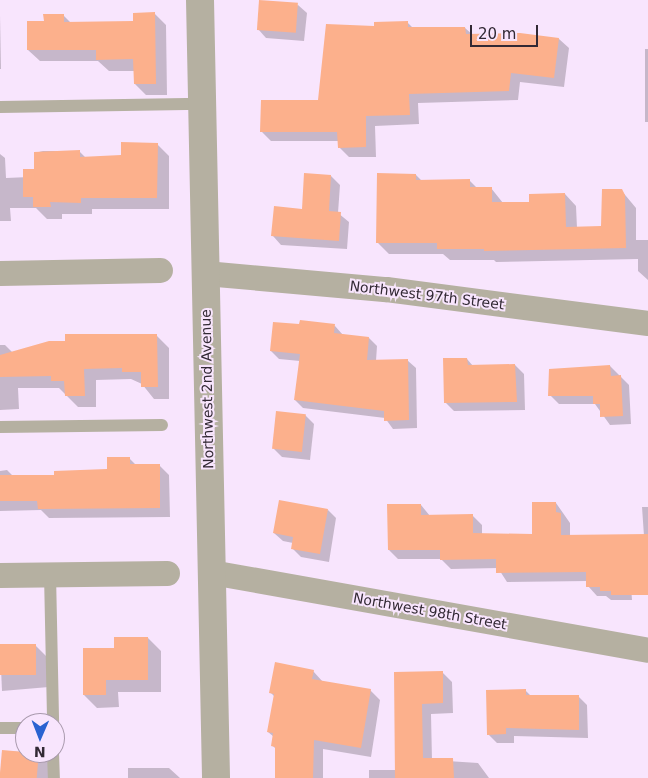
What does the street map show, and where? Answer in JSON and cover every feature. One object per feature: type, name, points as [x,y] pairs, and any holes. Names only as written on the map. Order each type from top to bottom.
[{"type":"street","name":"Northwest 2nd Avenue","points":[[200,0],[216,778]]},
{"type":"street","points":[[0,273],[160,270]]},
{"type":"street","name":"Northwest 97th Street","points":[[205,273],[386,288],[648,323]]},
{"type":"street","name":"Northwest 98th Street","points":[[211,572],[648,650]]},
{"type":"street","points":[[0,575],[167,573]]},
{"type":"lane","points":[[0,107],[202,104]]},
{"type":"lane","points":[[0,427],[162,425]]},
{"type":"lane","points":[[50,574],[53,713]]},
{"type":"lane","points":[[0,728],[15,728]]},
{"type":"lane","points":[[53,763],[54,778]]},
{"type":"building","points":[[259,0],[298,3],[296,33],[257,30]]},
{"type":"building","points":[[155,12],[156,84],[134,84],[133,59],[96,60],[96,50],[27,50],[27,21],[44,21],[43,14],[64,14],[64,22],[133,21],[133,13]]},
{"type":"building","points":[[408,21],[408,27],[465,27],[466,34],[520,33],[559,38],[554,78],[511,73],[509,91],[409,94],[410,115],[366,116],[366,147],[338,148],[337,132],[260,132],[261,100],[318,100],[326,24],[374,26],[374,22]]},
{"type":"building","points":[[121,142],[158,143],[157,198],[81,198],[81,203],[50,202],[51,207],[33,207],[33,197],[23,197],[23,169],[34,169],[34,152],[80,150],[80,157],[121,155]]},
{"type":"building","points":[[304,173],[331,175],[329,211],[341,212],[339,241],[271,236],[274,206],[302,209]]},
{"type":"building","points":[[377,173],[416,174],[416,180],[470,179],[470,187],[492,187],[492,202],[529,202],[529,194],[565,193],[566,227],[601,226],[602,189],[622,189],[625,195],[626,248],[484,251],[484,249],[437,249],[437,243],[376,243]]},
{"type":"building","points":[[300,320],[335,324],[334,333],[369,337],[367,360],[408,359],[409,420],[384,421],[384,411],[294,400],[300,354],[270,351],[273,322],[299,324]]},
{"type":"building","points":[[65,334],[157,334],[158,387],[141,387],[141,372],[122,372],[122,368],[84,369],[85,396],[65,396],[64,381],[51,381],[51,376],[0,377],[0,355],[49,341],[65,341]]},
{"type":"building","points":[[443,358],[467,358],[468,365],[515,364],[517,402],[444,403]]},
{"type":"building","points":[[610,365],[611,376],[621,375],[623,416],[600,417],[600,404],[593,404],[593,396],[548,396],[549,369]]},
{"type":"building","points":[[276,411],[306,414],[302,452],[272,449]]},
{"type":"building","points":[[107,457],[130,457],[130,464],[160,464],[160,508],[38,509],[37,501],[0,501],[0,475],[54,475],[54,471],[107,469]]},
{"type":"building","points":[[279,500],[328,509],[320,554],[291,549],[293,537],[273,533]]},
{"type":"building","points":[[532,502],[556,502],[556,512],[561,513],[561,535],[648,534],[648,595],[611,595],[611,591],[600,591],[600,587],[586,587],[586,572],[496,573],[496,559],[440,560],[440,550],[388,550],[387,504],[421,504],[421,515],[473,514],[473,533],[532,534]]},
{"type":"building","points":[[114,637],[148,637],[148,680],[106,680],[106,695],[83,695],[83,648],[114,648]]},
{"type":"building","points":[[0,644],[36,644],[36,675],[0,675]]},
{"type":"building","points":[[275,662],[314,670],[312,679],[371,689],[361,748],[314,740],[313,778],[275,778],[275,747],[271,746],[273,733],[267,732],[274,694],[269,693]]},
{"type":"building","points":[[443,671],[443,703],[422,704],[423,758],[453,758],[454,778],[395,778],[394,672]]},
{"type":"building","points":[[526,689],[526,695],[579,695],[579,730],[506,728],[506,734],[487,735],[486,690]]},
{"type":"building","points":[[2,750],[15,751],[15,763],[38,763],[37,778],[0,778]]}]
